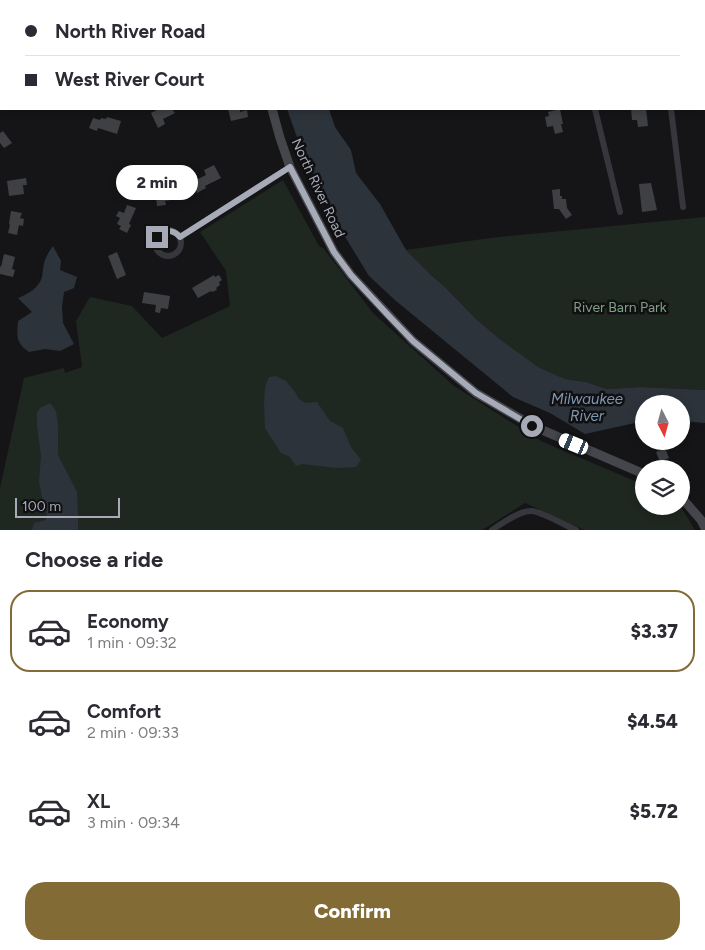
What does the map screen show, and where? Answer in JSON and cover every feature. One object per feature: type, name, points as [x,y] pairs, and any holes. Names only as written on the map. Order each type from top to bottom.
[{"type":"street","name":"North River Road","points":[[272,110],[290,167],[334,252],[351,275],[413,341],[476,393],[532,426],[635,470]]},
{"type":"street","points":[[595,110],[620,212]]},
{"type":"street","points":[[671,110],[683,207]]},
{"type":"street","points":[[180,237],[290,167]]},
{"type":"street","points":[[164,231],[173,231],[180,237],[180,248],[175,255],[167,256],[157,250],[155,241],[164,231]]},
{"type":"street","points":[[690,507],[705,528]]},
{"type":"street","points":[[492,530],[512,517],[531,511],[543,514],[576,530]]},
{"type":"green space","points":[[283,180],[319,246],[324,249],[373,313],[454,386],[541,441],[635,481],[635,515],[686,515],[695,530],[584,530],[525,503],[482,530],[0,530],[0,488],[24,378],[64,368],[65,373],[82,367],[76,321],[90,297],[132,306],[162,338],[230,306],[226,271],[200,232]]},
{"type":"green space","name":"River Barn Park","points":[[705,217],[705,390],[641,387],[607,389],[586,382],[565,379],[538,367],[476,319],[406,250],[490,238]]},
{"type":"water","name":"Milwaukee River","points":[[287,110],[329,110],[335,127],[351,150],[356,173],[380,204],[406,250],[476,319],[501,340],[538,367],[565,379],[586,382],[607,389],[641,387],[705,390],[705,423],[690,422],[690,395],[635,395],[635,423],[585,434],[550,413],[513,397],[396,301],[369,276],[344,235],[298,140]]},
{"type":"water","points":[[53,246],[61,261],[60,270],[77,277],[74,288],[64,292],[62,307],[63,323],[74,344],[60,351],[45,349],[29,352],[19,342],[17,331],[18,321],[32,312],[18,298],[36,287],[41,281],[45,260]]},
{"type":"water","points":[[276,376],[286,381],[299,399],[305,403],[317,402],[330,421],[343,428],[351,447],[361,460],[356,467],[337,468],[302,464],[296,466],[290,457],[281,453],[265,428],[265,387],[269,377]]},
{"type":"water","points":[[50,403],[56,411],[58,455],[77,492],[78,530],[32,530],[34,523],[46,520],[47,508],[42,497],[39,481],[41,456],[37,413],[40,408]]},
{"type":"building","points":[[157,110],[173,110],[175,113],[163,119],[165,124],[158,128],[151,113]]},
{"type":"building","points":[[228,110],[240,110],[240,112],[247,110],[248,117],[231,121]]},
{"type":"building","points":[[560,110],[563,132],[555,134],[553,126],[547,127],[545,117],[549,116],[548,112]]},
{"type":"building","points":[[631,110],[646,110],[648,126],[638,127],[637,120],[632,120]]},
{"type":"building","points":[[107,117],[121,121],[117,134],[98,128],[97,131],[89,128],[93,118],[100,120]]},
{"type":"building","points":[[3,131],[12,143],[4,148],[0,143],[0,133]]},
{"type":"building","points":[[214,165],[221,178],[205,186],[206,188],[197,193],[192,182],[206,175],[204,170]]},
{"type":"building","points":[[26,178],[27,185],[23,185],[24,194],[9,196],[7,181]]},
{"type":"building","points":[[651,183],[657,210],[642,212],[639,184]]},
{"type":"building","points":[[176,186],[177,199],[165,201],[166,205],[157,206],[155,187]]},
{"type":"building","points":[[560,189],[560,196],[562,196],[562,199],[566,199],[567,208],[572,215],[566,219],[559,209],[554,209],[552,190]]},
{"type":"building","points":[[127,205],[136,208],[127,233],[119,229],[121,226],[117,224],[120,218],[116,216],[119,211],[124,213]]},
{"type":"building","points":[[11,211],[22,213],[20,218],[24,219],[23,226],[19,225],[17,235],[8,233]]},
{"type":"building","points":[[117,252],[126,275],[117,279],[108,256]]},
{"type":"building","points":[[4,254],[15,257],[12,269],[15,270],[13,277],[0,274],[0,266]]},
{"type":"building","points":[[214,275],[215,277],[219,275],[222,280],[216,288],[217,290],[198,298],[192,288]]},
{"type":"building","points":[[144,292],[170,296],[168,309],[161,308],[160,313],[155,312],[156,305],[142,303]]},
{"type":"building","points":[[666,450],[669,458],[659,460],[656,452]]},
{"type":"route","points":[[157,237],[168,230],[177,233],[180,237],[290,167],[334,252],[351,275],[388,315],[413,341],[476,393],[532,426]]}]
